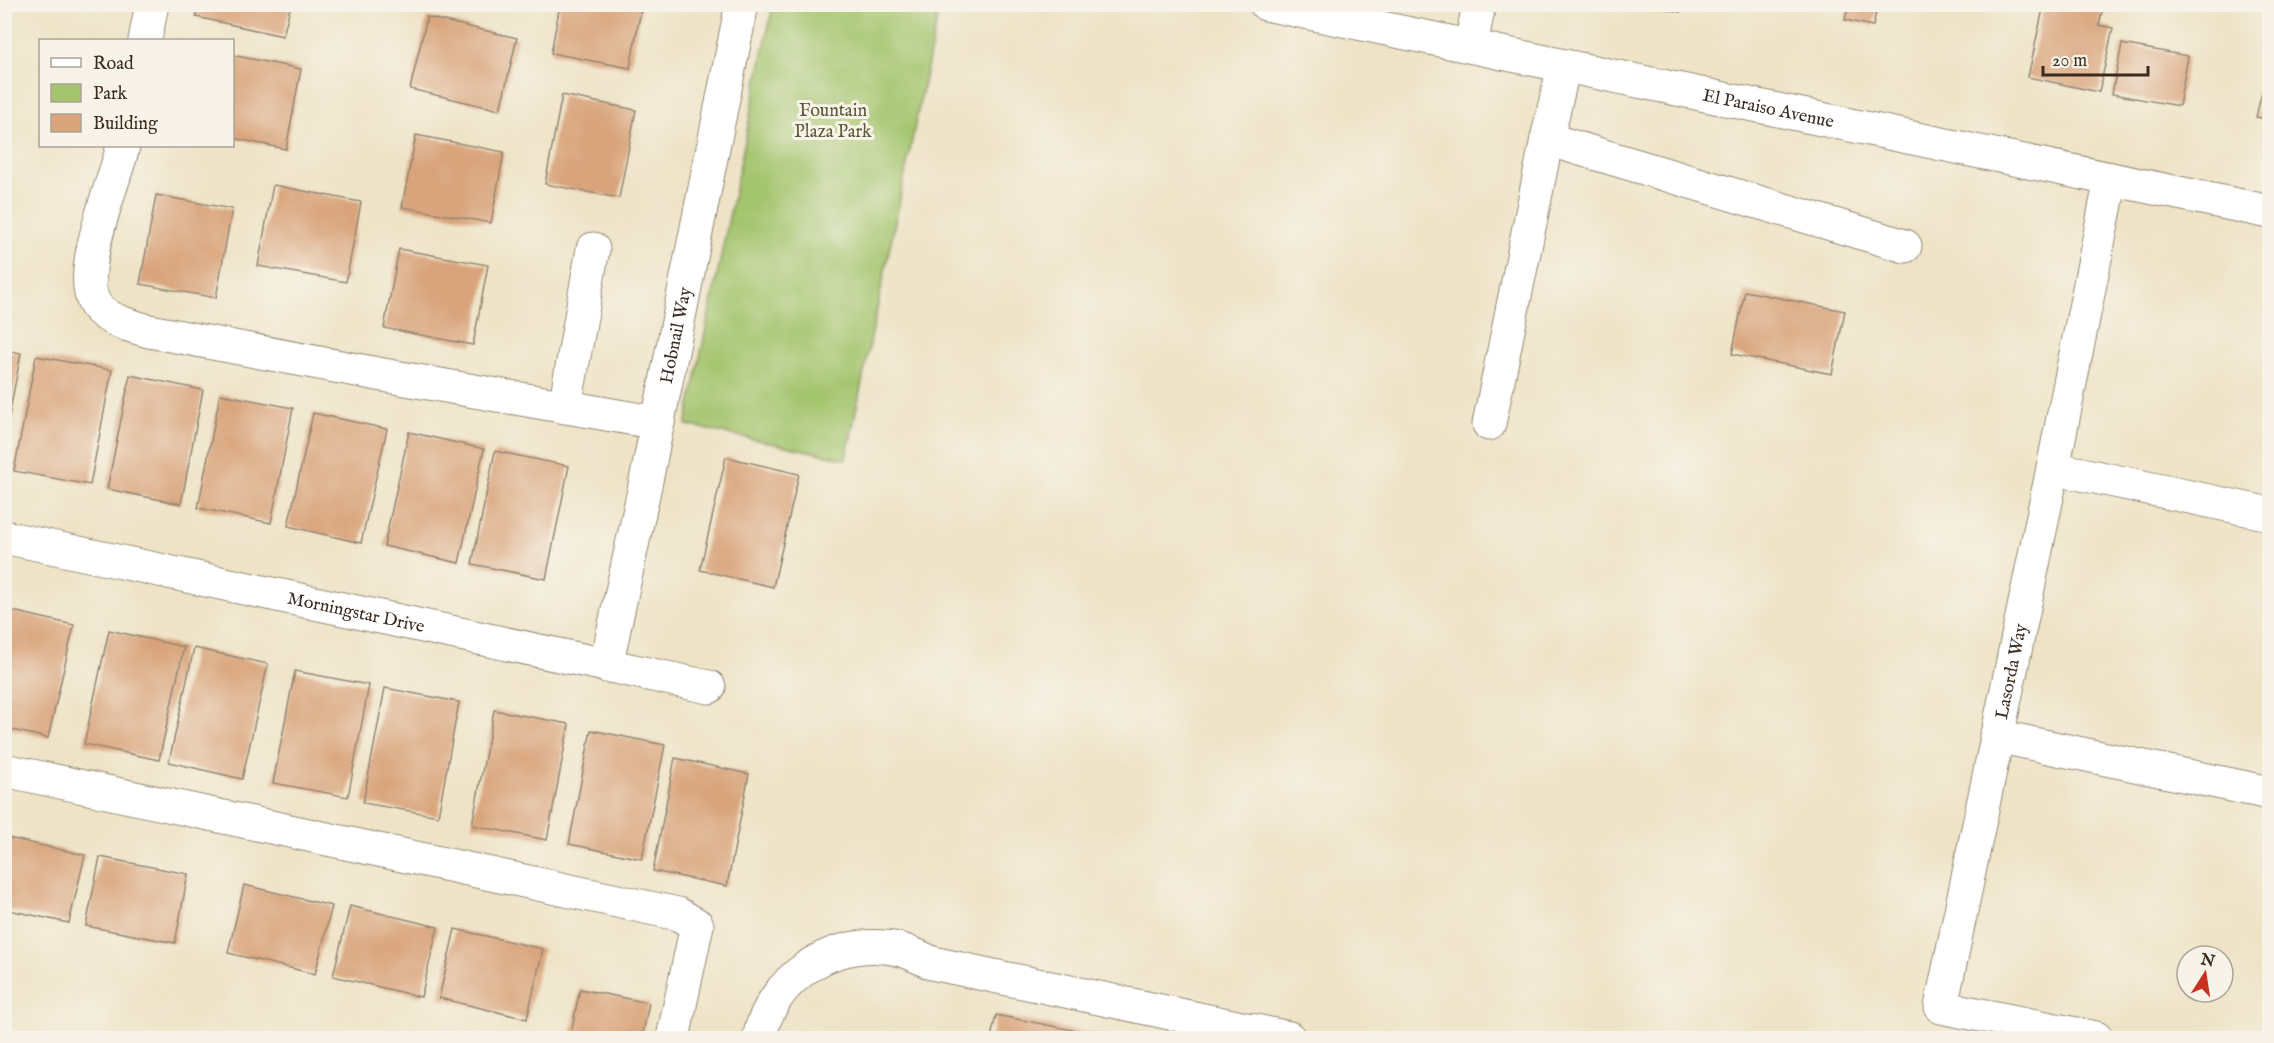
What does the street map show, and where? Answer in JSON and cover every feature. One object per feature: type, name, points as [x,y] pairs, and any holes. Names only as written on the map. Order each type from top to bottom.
[{"type":"street","points":[[145,39],[152,4]]},
{"type":"street","name":"Hobnail Way","points":[[606,666],[658,423],[742,4]]},
{"type":"street","name":"El Paraiso Avenue","points":[[1266,4],[2270,212]]},
{"type":"street","points":[[1471,46],[1479,4]]},
{"type":"street","points":[[1489,424],[1564,66]]},
{"type":"street","points":[[1547,139],[1905,246]]},
{"type":"street","points":[[123,147],[95,234],[89,293],[97,309],[118,322],[172,335],[658,423]]},
{"type":"street","name":"Lasorda Way","points":[[2096,1038],[1941,1006],[2111,179]]},
{"type":"street","points":[[565,407],[592,249]]},
{"type":"street","points":[[2053,468],[2270,514]]},
{"type":"street","name":"Morningstar Drive","points":[[4,537],[709,687]]},
{"type":"street","points":[[1996,736],[2270,793]]},
{"type":"street","points":[[4,770],[678,914],[697,925],[673,1038]]},
{"type":"street","points":[[759,1038],[778,994],[814,961],[837,951],[886,946],[910,952],[932,963],[1289,1038]]},
{"type":"green space","name":"Fountain Plaza Park","points":[[773,5],[940,5],[846,459],[686,425]]},
{"type":"building","points":[[198,4],[291,4],[283,36],[196,17]]},
{"type":"building","points":[[560,4],[642,4],[630,68],[551,53]]},
{"type":"building","points":[[1646,4],[1682,4],[1680,12]]},
{"type":"building","points":[[1849,4],[1878,4],[1873,26],[1845,20]]},
{"type":"building","points":[[2044,4],[2104,4],[2099,25],[2113,28],[2099,92],[2028,77]]},
{"type":"building","points":[[427,17],[517,38],[500,110],[410,89]]},
{"type":"building","points":[[2122,44],[2188,56],[2179,106],[2112,94]]},
{"type":"building","points":[[234,55],[301,69],[286,149],[234,138]]},
{"type":"building","points":[[2270,62],[2270,120],[2256,117]]},
{"type":"building","points":[[562,95],[636,110],[619,198],[545,184]]},
{"type":"building","points":[[416,135],[504,152],[491,223],[402,207]]},
{"type":"building","points":[[273,185],[361,202],[346,282],[258,266]]},
{"type":"building","points":[[156,195],[232,209],[216,298],[140,284]]},
{"type":"building","points":[[399,249],[488,265],[473,345],[384,328]]},
{"type":"building","points":[[1745,291],[1845,311],[1832,374],[1732,354]]},
{"type":"building","points":[[4,350],[21,353],[6,432],[4,432]]},
{"type":"building","points":[[36,356],[112,370],[90,485],[14,471]]},
{"type":"building","points":[[130,375],[203,390],[181,504],[107,489]]},
{"type":"building","points":[[220,394],[293,408],[271,523],[198,508]]},
{"type":"building","points":[[313,413],[387,429],[361,543],[288,526]]},
{"type":"building","points":[[409,432],[484,449],[459,563],[384,546]]},
{"type":"building","points":[[495,451],[569,466],[546,579],[472,564]]},
{"type":"building","points":[[726,457],[799,474],[773,587],[700,570]]},
{"type":"building","points":[[4,609],[74,625],[48,738],[4,728]]},
{"type":"building","points":[[109,630],[184,647],[159,760],[84,744]]},
{"type":"building","points":[[194,648],[268,664],[242,779],[169,762]]},
{"type":"building","points":[[295,671],[369,685],[348,797],[273,783]]},
{"type":"building","points":[[385,688],[459,702],[438,816],[363,803]]},
{"type":"building","points":[[494,710],[569,724],[547,840],[472,825]]},
{"type":"building","points":[[591,730],[665,745],[642,859],[569,844]]},
{"type":"building","points":[[675,758],[749,774],[727,886],[653,871]]},
{"type":"building","points":[[4,837],[85,855],[69,923],[4,909]]},
{"type":"building","points":[[100,857],[188,874],[175,943],[86,926]]},
{"type":"building","points":[[244,885],[332,906],[315,974],[228,953]]},
{"type":"building","points":[[350,906],[438,927],[421,997],[333,976]]},
{"type":"building","points":[[455,929],[543,949],[527,1019],[439,998]]},
{"type":"building","points":[[580,989],[649,1003],[642,1038],[570,1038]]},
{"type":"building","points":[[996,1015],[1109,1037],[1109,1038],[991,1038]]}]
